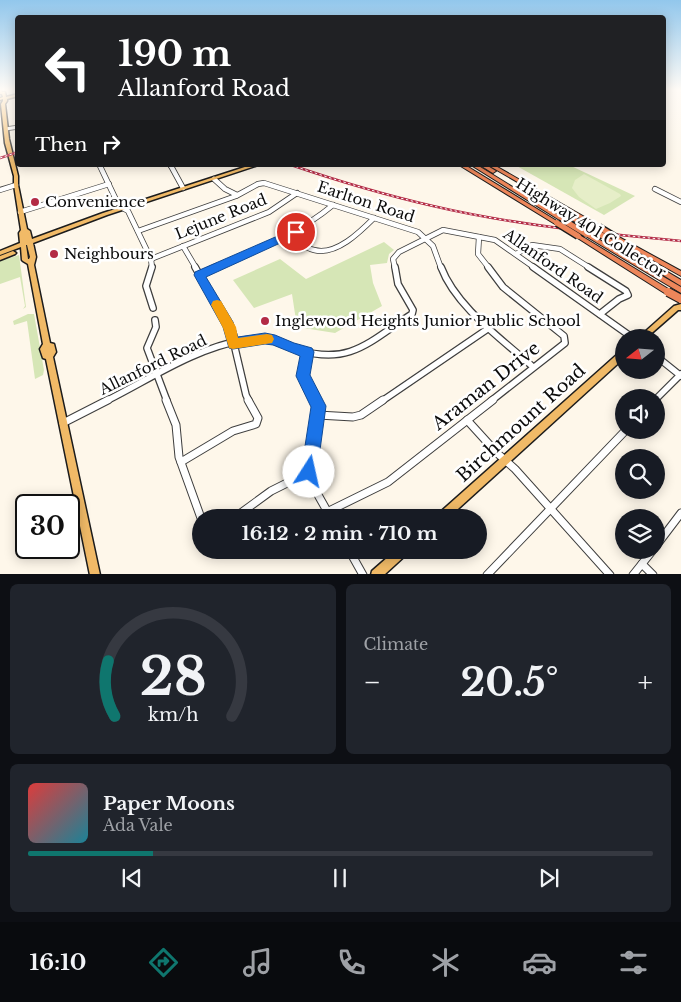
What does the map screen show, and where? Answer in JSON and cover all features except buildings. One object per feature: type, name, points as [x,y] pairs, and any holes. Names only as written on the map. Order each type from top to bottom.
[{"type":"highway","points":[[459,167],[526,204]]},
{"type":"highway","name":"Highway 401 Collector","points":[[464,167],[578,236],[677,284]]},
{"type":"highway","points":[[476,167],[586,234],[677,284]]},
{"type":"highway","points":[[485,167],[603,236],[677,284]]},
{"type":"highway","name":"Highway 401 Collector","points":[[494,167],[617,238],[677,284],[681,298]]},
{"type":"highway","points":[[501,167],[597,226]]},
{"type":"main road","points":[[4,117],[12,174],[16,185],[24,230],[22,233],[27,245],[25,260],[30,262],[47,345],[44,349],[46,356],[50,356],[95,574]]},
{"type":"main road","points":[[0,253],[52,237],[56,233],[123,208],[240,167]]},
{"type":"main road","points":[[184,187],[250,167]]},
{"type":"main road","points":[[0,258],[27,245]]},
{"type":"main road","points":[[652,329],[679,307],[677,301],[681,298]]},
{"type":"main road","name":"Birchmount Road","points":[[450,509],[615,361]]},
{"type":"main road","points":[[376,574],[394,559]]},
{"type":"street","points":[[1,136],[7,135],[15,129]]},
{"type":"street","points":[[101,167],[119,206],[128,211],[151,259],[152,270],[146,286],[154,308]]},
{"type":"street","points":[[171,167],[184,187]]},
{"type":"street","points":[[214,179],[238,195]]},
{"type":"street","name":"Earlton Road","points":[[138,231],[238,195],[258,184],[264,183],[418,232],[435,248],[444,275],[462,301],[533,367]]},
{"type":"street","points":[[20,212],[109,184]]},
{"type":"street","points":[[0,190],[16,185]]},
{"type":"street","points":[[655,189],[681,202]]},
{"type":"street","name":"Lejune Road","points":[[151,259],[269,212],[297,193]]},
{"type":"street","points":[[199,275],[290,236],[312,222],[333,205]]},
{"type":"street","points":[[290,236],[312,250],[321,252],[353,236],[374,218]]},
{"type":"street","name":"Allanford Road","points":[[63,423],[203,352],[233,344],[265,339],[275,340],[292,348],[308,352],[345,356],[410,316],[413,310],[398,284],[393,259],[399,252],[425,238],[446,230],[497,241],[621,329]]},
{"type":"street","name":"Araman Drive","points":[[340,509],[388,482],[565,343],[566,339],[511,294],[499,281],[478,254],[479,237]]},
{"type":"street","points":[[516,254],[534,245],[560,249],[626,291],[628,295],[619,299],[600,314]]},
{"type":"street","points":[[181,462],[234,430],[252,426],[257,421],[256,414],[246,395],[229,326],[183,246]]},
{"type":"street","points":[[155,320],[156,327],[147,348],[176,424],[178,452],[198,509]]},
{"type":"street","points":[[318,415],[348,417],[361,415],[489,328]]},
{"type":"street","points":[[308,352],[303,376],[319,406],[309,472],[313,486],[326,509]]},
{"type":"street","points":[[665,363],[680,375],[665,390]]},
{"type":"street","points":[[467,420],[610,574]]},
{"type":"street","points":[[487,574],[617,439]]},
{"type":"street","points":[[246,509],[271,491],[309,472]]},
{"type":"street","points":[[665,534],[681,513]]},
{"type":"street","points":[[355,559],[364,574]]},
{"type":"street","points":[[633,574],[646,559]]},
{"type":"street","points":[[642,564],[652,574]]},
{"type":"green space","points":[[519,167],[573,167],[635,196],[604,215]]},
{"type":"green space","points":[[584,174],[621,196],[596,209],[579,197],[572,188],[575,180]]},
{"type":"green space","points":[[384,242],[394,250],[389,254],[387,263],[370,265],[373,283],[382,306],[335,333],[297,327],[292,294],[254,308],[233,280],[280,259],[306,279]]},
{"type":"green space","points":[[19,255],[26,307],[23,309],[25,306],[20,277],[0,284],[0,261]]},
{"type":"green space","points":[[28,314],[34,314],[44,370],[43,375],[35,379],[27,321],[14,325],[13,321]]},
{"type":"railway","points":[[0,158],[15,153]]},
{"type":"railway","points":[[297,167],[415,202],[464,213],[556,228],[681,241]]},
{"type":"slow traffic","points":[[217,305],[230,327],[233,344],[267,339]]},
{"type":"place","name":"Convenience","points":[[35,202]]},
{"type":"place","name":"Neighbours","points":[[54,254]]},
{"type":"place","name":"Inglewood Heights Junior Public School","points":[[265,321]]},
{"type":"route","points":[[296,232],[199,275],[229,326],[233,344],[265,339],[275,340],[292,348],[308,352],[303,376],[305,383],[316,398],[319,406],[309,472]]}]
